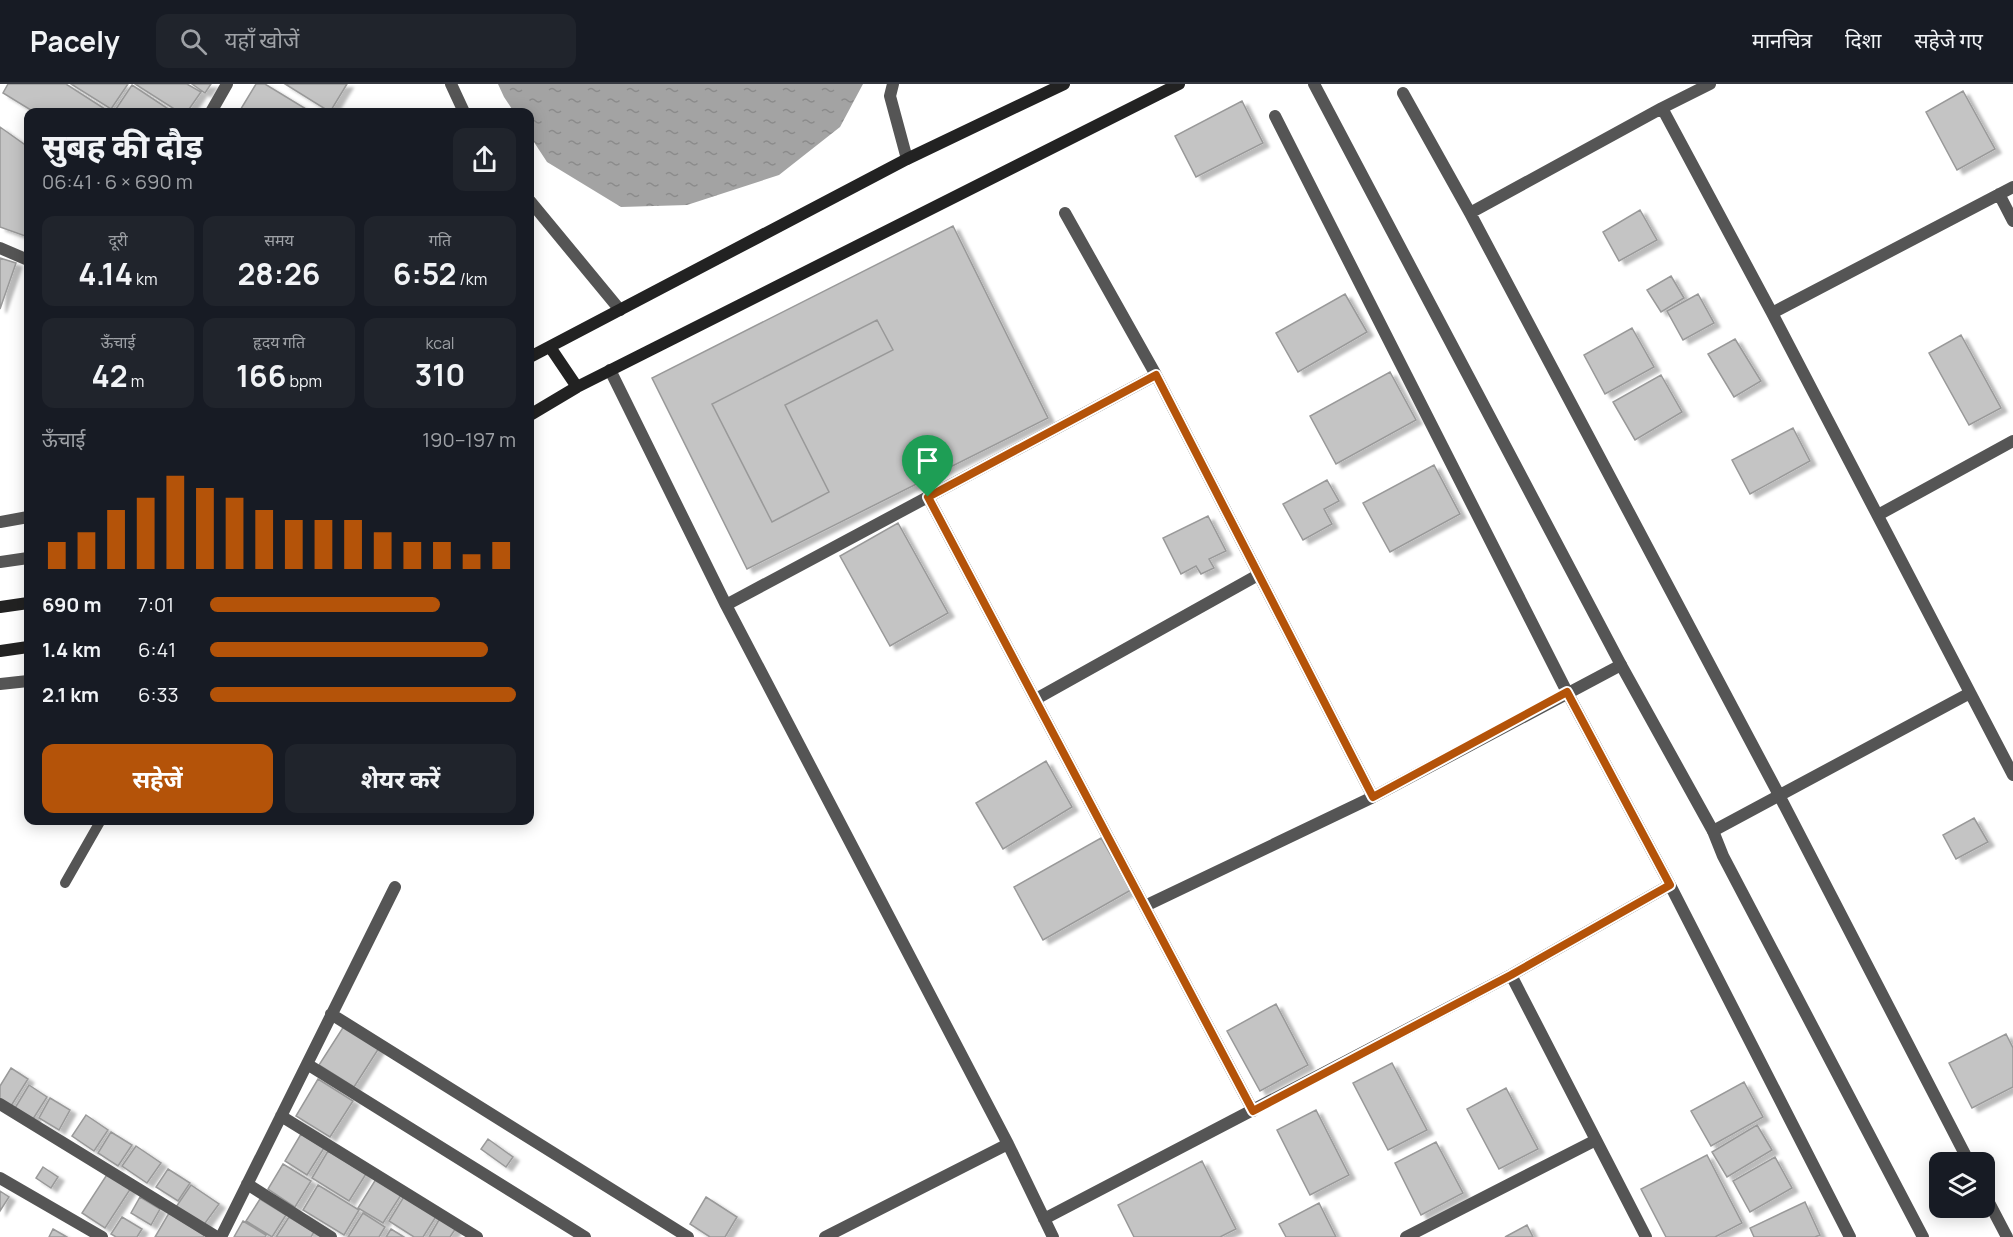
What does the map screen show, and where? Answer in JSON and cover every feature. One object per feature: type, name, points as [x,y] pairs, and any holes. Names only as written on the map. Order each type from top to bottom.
[{"type":"main road","points":[[534,355],[907,159],[1064,84]]},
{"type":"main road","points":[[534,413],[610,370],[1179,84]]},
{"type":"main road","points":[[550,347],[577,387]]},
{"type":"main road","points":[[0,607],[24,604]]},
{"type":"main road","points":[[0,651],[24,648]]},
{"type":"street","points":[[213,108],[227,84]]},
{"type":"street","points":[[451,84],[462,108]]},
{"type":"street","points":[[893,84],[890,96],[907,159]]},
{"type":"street","points":[[1314,84],[1621,665],[1713,831],[1723,856],[1923,1237]]},
{"type":"street","points":[[1470,213],[1710,84]]},
{"type":"street","points":[[1402,93],[1470,213],[1779,795],[1964,1152]]},
{"type":"street","points":[[1662,108],[1772,313],[2013,775]]},
{"type":"street","points":[[1275,116],[1567,692],[1670,885],[1850,1237]]},
{"type":"street","points":[[1772,313],[2013,187]]},
{"type":"street","points":[[1999,194],[2013,221]]},
{"type":"street","points":[[534,206],[620,310]]},
{"type":"street","points":[[1065,213],[1156,375],[1373,797]]},
{"type":"street","points":[[0,248],[24,258]]},
{"type":"street","points":[[610,370],[726,605],[1008,1144],[1053,1237]]},
{"type":"street","points":[[726,605],[1156,375]]},
{"type":"street","points":[[1878,515],[2013,441]]},
{"type":"street","points":[[928,497],[1253,1111]]},
{"type":"street","points":[[0,522],[24,518]]},
{"type":"street","points":[[0,562],[24,559]]},
{"type":"street","points":[[1036,699],[1258,575]]},
{"type":"street","points":[[1145,906],[1373,797],[1621,665]]},
{"type":"street","points":[[0,684],[24,681]]},
{"type":"street","points":[[1713,831],[1970,693]]},
{"type":"street","points":[[1044,1219],[1511,975],[1670,885]]},
{"type":"street","points":[[0,1104],[219,1237],[395,887]]},
{"type":"street","points":[[1511,975],[1646,1237]]},
{"type":"street","points":[[331,1014],[688,1237]]},
{"type":"street","points":[[307,1064],[585,1237]]},
{"type":"street","points":[[281,1116],[477,1237]]},
{"type":"street","points":[[1406,1237],[1596,1140]]},
{"type":"street","points":[[825,1237],[1008,1144]]},
{"type":"street","points":[[0,1178],[98,1236]]},
{"type":"street","points":[[247,1184],[331,1237]]},
{"type":"street","points":[[1995,1214],[2007,1237]]},
{"type":"lane","points":[[64,884],[98,825]]},
{"type":"water","points":[[498,84],[863,84],[840,127],[779,175],[687,205],[621,207],[547,162],[534,142],[534,108],[511,108]]},
{"type":"building","points":[[8,84],[66,84],[103,108],[27,108],[3,93]]},
{"type":"building","points":[[71,84],[128,84],[112,108]]},
{"type":"building","points":[[135,84],[187,84],[201,92],[190,108],[173,108]]},
{"type":"building","points":[[192,84],[211,84],[205,93]]},
{"type":"building","points":[[256,84],[265,84],[304,108],[241,108]]},
{"type":"building","points":[[285,84],[347,84],[332,108],[324,108]]},
{"type":"building","points":[[132,85],[167,108],[117,108]]},
{"type":"building","points":[[1963,91],[1995,149],[1957,170],[1926,112]]},
{"type":"building","points":[[1242,101],[1263,143],[1196,177],[1175,136]]},
{"type":"building","points":[[0,127],[24,144],[24,236],[0,227]]},
{"type":"building","points":[[1640,210],[1657,240],[1619,261],[1603,232]]},
{"type":"building","points":[[953,226],[1048,418],[747,569],[652,378]]},
{"type":"building","points":[[0,258],[16,263],[0,309]]},
{"type":"building","points":[[1671,276],[1684,298],[1661,312],[1647,290]]},
{"type":"building","points":[[1345,294],[1367,332],[1298,372],[1276,333]]},
{"type":"building","points":[[1698,294],[1714,323],[1683,340],[1667,311]]},
{"type":"building","points":[[877,320],[893,350],[785,405],[829,492],[772,522],[712,404]]},
{"type":"building","points":[[1632,328],[1654,367],[1605,394],[1584,355]]},
{"type":"building","points":[[1961,335],[2001,408],[1969,425],[1929,353]]},
{"type":"building","points":[[1735,339],[1761,381],[1734,397],[1708,354]]},
{"type":"building","points":[[1390,372],[1416,420],[1336,464],[1310,416]]},
{"type":"building","points":[[1661,375],[1682,412],[1635,440],[1613,402]]},
{"type":"building","points":[[1793,428],[1810,461],[1750,494],[1732,460]]},
{"type":"building","points":[[1434,465],[1460,514],[1390,552],[1363,503]]},
{"type":"building","points":[[1327,480],[1339,501],[1324,509],[1332,524],[1303,540],[1283,504]]},
{"type":"building","points":[[1208,516],[1226,551],[1209,559],[1214,568],[1201,574],[1196,566],[1181,574],[1163,538]]},
{"type":"building","points":[[898,523],[948,613],[890,646],[840,556]]},
{"type":"building","points":[[1046,761],[1072,807],[1003,849],[976,803]]},
{"type":"building","points":[[1974,818],[1988,842],[1956,859],[1943,835]]},
{"type":"building","points":[[1101,838],[1131,890],[1043,940],[1014,887]]},
{"type":"building","points":[[1276,1004],[1308,1065],[1260,1091],[1227,1031]]},
{"type":"building","points":[[344,1026],[379,1048],[354,1087],[319,1065]]},
{"type":"building","points":[[2006,1034],[2013,1048],[2013,1087],[1972,1108],[1949,1063]]},
{"type":"building","points":[[1392,1063],[1427,1130],[1388,1150],[1353,1083]]},
{"type":"building","points":[[11,1068],[28,1079],[11,1106],[0,1099],[0,1086]]},
{"type":"building","points":[[318,1079],[353,1101],[330,1137],[296,1116]]},
{"type":"building","points":[[1744,1082],[1763,1117],[1711,1146],[1691,1111]]},
{"type":"building","points":[[29,1085],[47,1097],[33,1119],[15,1108]]},
{"type":"building","points":[[1506,1088],[1538,1149],[1499,1169],[1467,1109]]},
{"type":"building","points":[[50,1098],[70,1110],[59,1130],[39,1118]]},
{"type":"building","points":[[1316,1110],[1349,1175],[1310,1195],[1277,1130]]},
{"type":"building","points":[[86,1115],[108,1130],[94,1151],[72,1136]]},
{"type":"building","points":[[1757,1125],[1772,1150],[1727,1177],[1712,1152]]},
{"type":"building","points":[[111,1132],[132,1145],[118,1166],[98,1153]]},
{"type":"building","points":[[301,1134],[324,1148],[307,1175],[285,1161]]},
{"type":"building","points":[[488,1139],[513,1157],[506,1167],[481,1149]]},
{"type":"building","points":[[1436,1142],[1463,1193],[1421,1215],[1395,1163]]},
{"type":"building","points":[[136,1146],[161,1163],[147,1183],[122,1166]]},
{"type":"building","points":[[328,1151],[366,1174],[349,1201],[312,1178]]},
{"type":"building","points":[[1707,1155],[1742,1223],[1715,1237],[1666,1237],[1641,1189]]},
{"type":"building","points":[[1775,1157],[1792,1188],[1750,1212],[1733,1181]]},
{"type":"building","points":[[1202,1161],[1236,1229],[1220,1237],[1134,1237],[1118,1205]]},
{"type":"building","points":[[283,1164],[311,1181],[295,1207],[268,1189]]},
{"type":"building","points":[[43,1167],[58,1177],[51,1188],[36,1178]]},
{"type":"building","points":[[168,1169],[190,1183],[178,1201],[156,1187]]},
{"type":"building","points":[[108,1173],[131,1188],[105,1228],[82,1213]]},
{"type":"building","points":[[376,1179],[401,1195],[383,1223],[358,1208]]},
{"type":"building","points":[[191,1185],[219,1204],[203,1226],[176,1207]]},
{"type":"building","points":[[318,1185],[359,1210],[344,1235],[303,1210]]},
{"type":"building","points":[[0,1191],[9,1197],[0,1211]]},
{"type":"building","points":[[405,1195],[437,1215],[423,1237],[414,1237],[389,1221]]},
{"type":"building","points":[[140,1197],[160,1209],[151,1225],[131,1213]]},
{"type":"building","points":[[706,1197],[737,1217],[725,1237],[710,1237],[690,1224]]},
{"type":"building","points":[[260,1199],[286,1215],[272,1237],[246,1221]]},
{"type":"building","points":[[1805,1202],[1820,1235],[1815,1237],[1754,1237],[1750,1228]]},
{"type":"building","points":[[1319,1203],[1336,1237],[1286,1237],[1279,1224]]},
{"type":"building","points":[[169,1213],[204,1235],[203,1237],[155,1237]]},
{"type":"building","points":[[363,1213],[385,1227],[379,1237],[348,1237]]},
{"type":"building","points":[[122,1217],[142,1229],[137,1237],[116,1237],[111,1234]]},
{"type":"building","points":[[289,1217],[314,1232],[311,1237],[276,1237]]},
{"type":"building","points":[[440,1218],[456,1228],[450,1237],[429,1237]]},
{"type":"building","points":[[243,1221],[266,1235],[265,1237],[234,1237]]},
{"type":"building","points":[[1527,1225],[1533,1237],[1505,1237]]},
{"type":"building","points":[[53,1229],[67,1237],[49,1237]]},
{"type":"building","points":[[391,1229],[404,1237],[386,1237]]},
{"type":"route","points":[[1156,375],[1373,797],[1567,692],[1670,885],[1511,975],[1253,1111],[928,497],[1156,375]]}]
